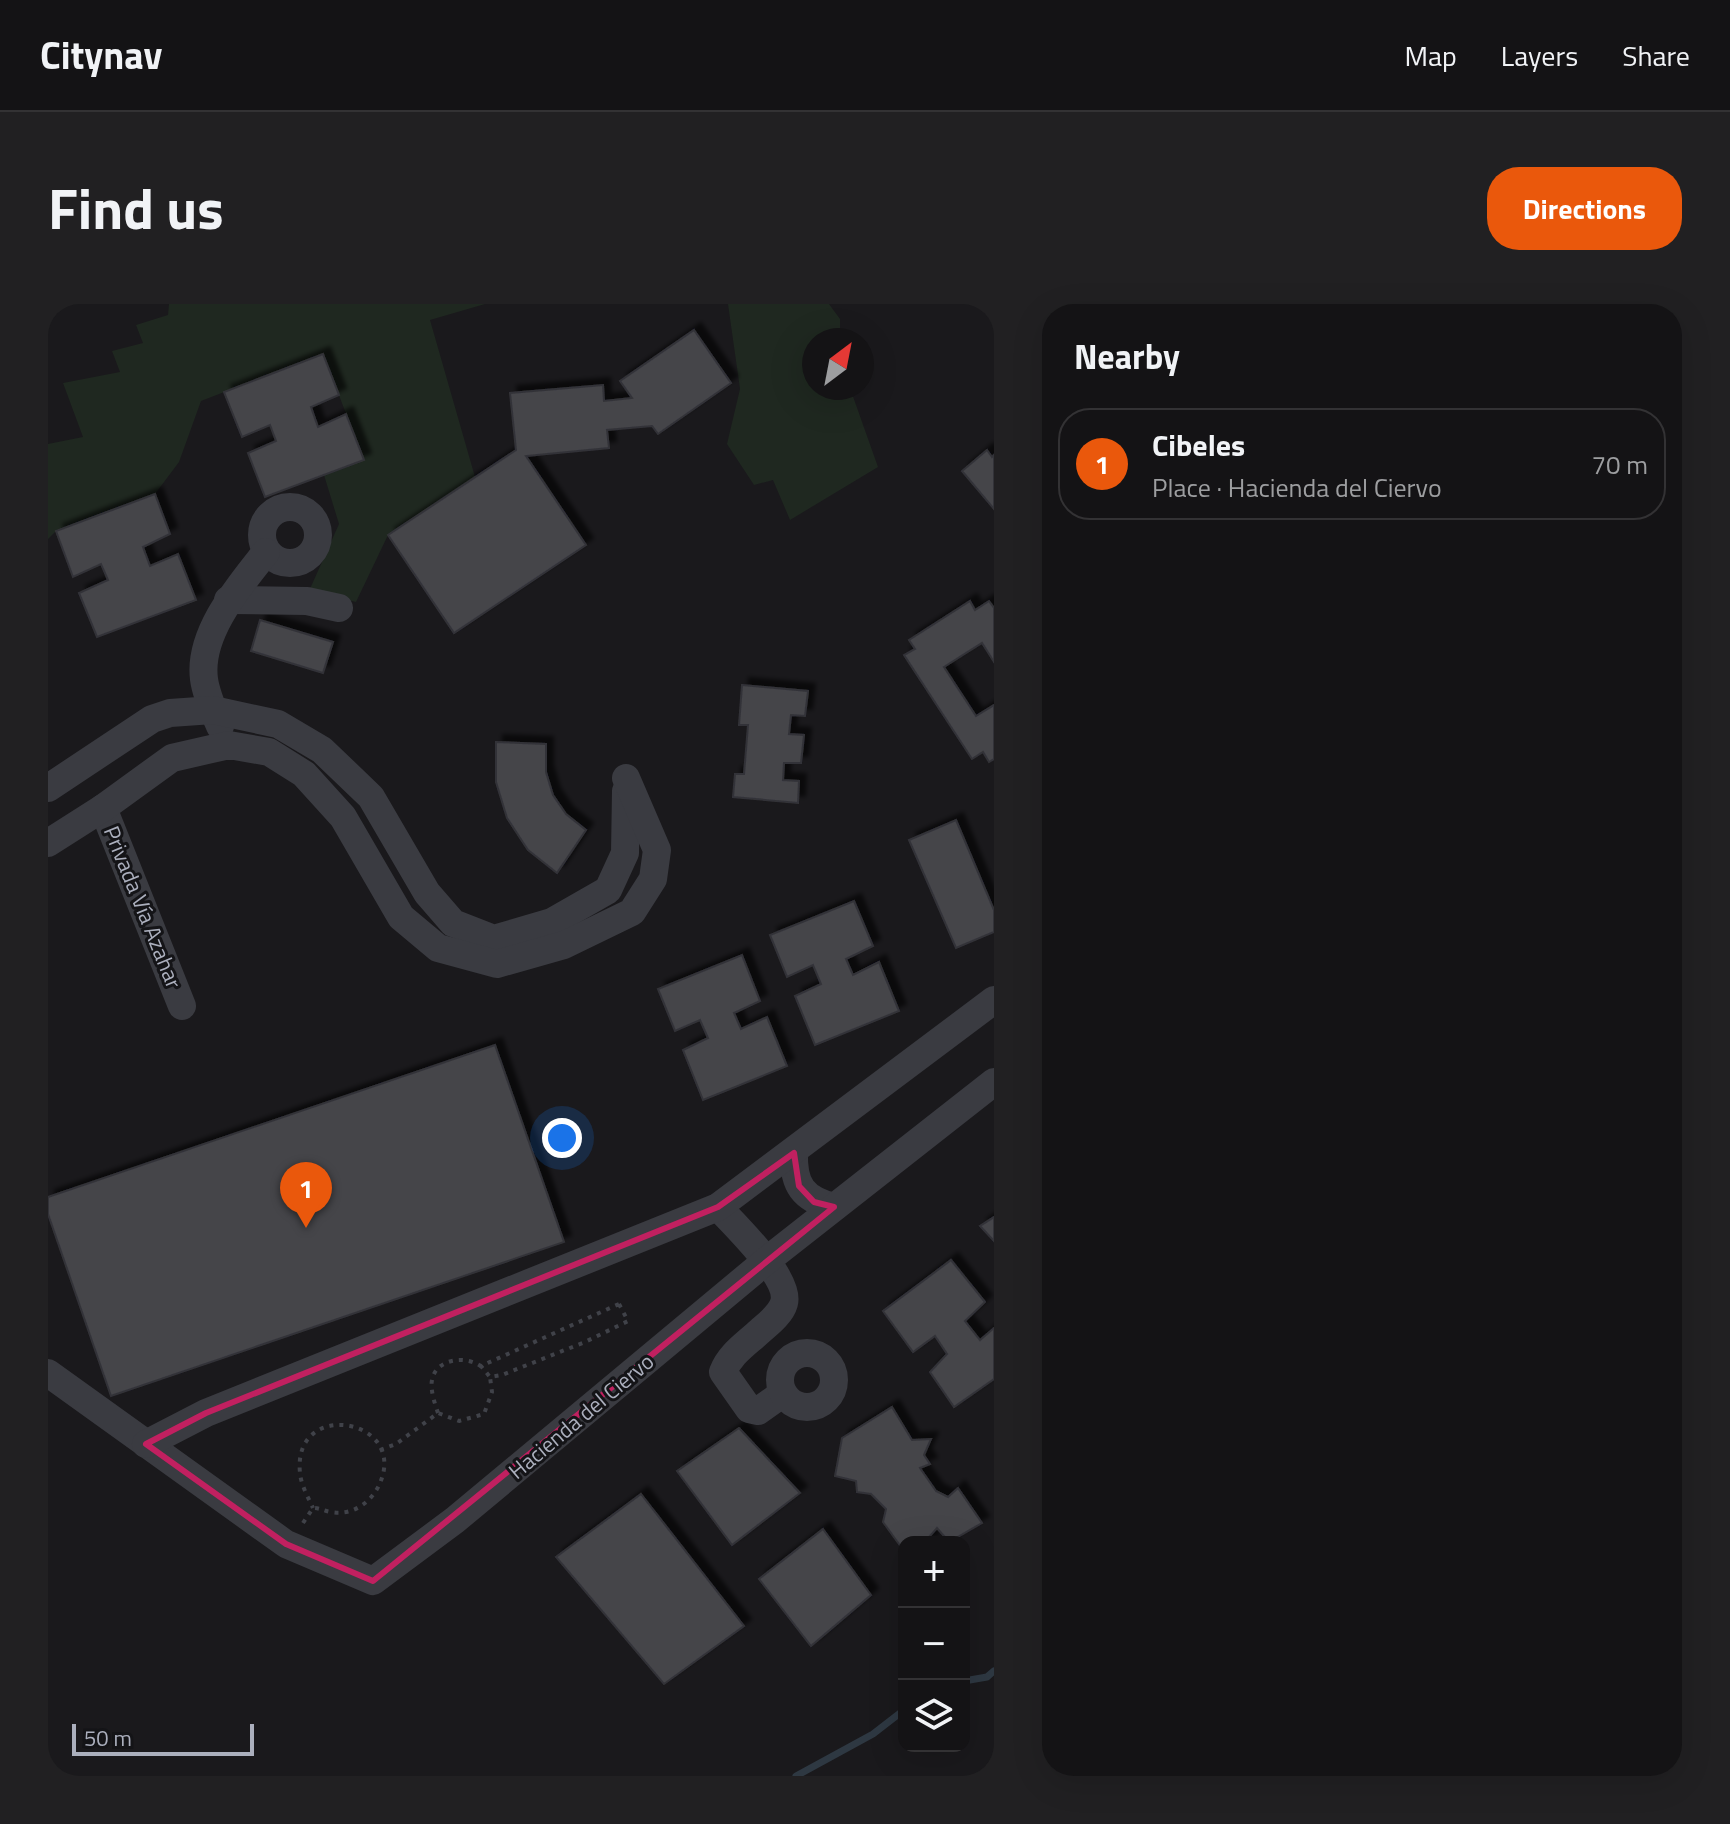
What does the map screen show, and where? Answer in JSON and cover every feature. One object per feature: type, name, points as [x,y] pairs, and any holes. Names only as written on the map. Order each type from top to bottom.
[{"type":"street","points":[[229,745],[213,710],[204,678],[207,647],[228,600],[266,552]]},
{"type":"street","points":[[228,600],[307,601],[339,608]]},
{"type":"street","points":[[48,788],[152,719],[170,713],[213,710],[278,724],[322,750],[371,797],[427,893],[453,923],[494,939],[552,922],[608,890],[625,853],[626,778],[657,850],[653,879],[632,912],[564,945],[497,964],[438,948],[401,917],[343,817],[304,774],[269,752],[229,745],[172,758],[48,843]]},
{"type":"street","name":"Privada Vía Azahar","points":[[103,808],[182,1006]]},
{"type":"street","points":[[146,1444],[206,1413],[718,1207],[994,1000]]},
{"type":"street","name":"Hacienda del Ciervo","points":[[48,1373],[286,1544],[373,1581],[455,1520],[766,1261],[994,1082]]},
{"type":"street","points":[[794,1153],[799,1186],[814,1202],[834,1207]]},
{"type":"street","points":[[718,1207],[766,1261],[785,1291],[784,1304],[772,1320],[728,1360],[723,1372],[749,1409],[758,1411],[782,1394]]},
{"type":"path","points":[[481,1366],[619,1304],[628,1321],[544,1359],[490,1377]]},
{"type":"path","points":[[457,1360],[475,1362],[481,1366],[490,1377],[492,1392],[484,1414],[459,1421],[438,1413],[431,1383],[435,1371],[457,1360]]},
{"type":"path","points":[[380,1450],[396,1444],[438,1413]]},
{"type":"path","points":[[333,1424],[353,1426],[372,1436],[380,1450],[383,1475],[369,1501],[348,1512],[313,1508],[300,1477],[299,1464],[304,1448],[315,1433],[333,1424]]},
{"type":"path","points":[[286,1544],[313,1508]]},
{"type":"highlighted area","points":[[794,1153],[799,1186],[814,1202],[834,1207],[373,1581],[286,1544],[146,1444],[206,1413],[718,1207]]},
{"type":"shaded area","points":[[169,304],[485,304],[430,320],[475,477],[388,535],[356,602],[309,591],[339,524],[324,475],[364,460],[323,354],[201,401],[179,462],[155,494],[56,531],[48,539],[48,444],[83,437],[63,383],[120,372],[112,351],[143,343],[136,325],[168,315]]},
{"type":"shaded area","points":[[728,304],[829,304],[840,319],[840,328],[802,328],[802,400],[854,400],[878,467],[790,520],[773,480],[754,485],[727,444],[740,389]]},
{"type":"building","points":[[694,330],[731,383],[658,434],[652,426],[607,430],[609,448],[526,456],[586,545],[454,633],[388,535],[516,450],[510,393],[603,385],[604,401],[632,398],[620,381]]},
{"type":"building","points":[[323,354],[339,395],[311,407],[318,427],[346,414],[364,460],[265,497],[248,453],[276,441],[270,425],[242,437],[224,392]]},
{"type":"building","points":[[987,450],[992,457],[994,455],[994,509],[962,471]]},
{"type":"building","points":[[155,494],[170,534],[143,547],[150,566],[178,554],[196,600],[97,637],[79,593],[108,580],[101,564],[73,577],[56,531]]},
{"type":"building","points":[[970,601],[975,610],[989,601],[994,608],[994,662],[982,643],[944,667],[976,716],[994,705],[994,759],[989,762],[983,752],[972,759],[904,655],[915,649],[909,640]]},
{"type":"building","points":[[260,620],[333,642],[323,673],[251,651]]},
{"type":"building","points":[[742,685],[808,691],[805,716],[791,715],[789,734],[804,735],[801,763],[784,763],[783,780],[799,781],[798,803],[733,797],[735,774],[744,774],[748,725],[739,725]]},
{"type":"building","points":[[496,742],[546,744],[546,772],[553,795],[566,814],[586,830],[557,873],[528,850],[507,818],[496,782]]},
{"type":"building","points":[[956,820],[994,910],[994,932],[956,948],[909,840]]},
{"type":"building","points":[[854,901],[873,946],[846,959],[853,975],[879,962],[899,1011],[815,1045],[795,996],[821,984],[813,965],[787,977],[770,935]]},
{"type":"building","points":[[742,955],[760,1001],[734,1013],[741,1029],[767,1017],[787,1066],[703,1100],[683,1050],[708,1038],[700,1020],[675,1031],[658,989]]},
{"type":"building","points":[[495,1045],[564,1242],[111,1396],[48,1214],[48,1197]]},
{"type":"building","points":[[994,1217],[994,1241],[980,1226]]},
{"type":"building","points":[[951,1260],[985,1302],[965,1321],[980,1340],[994,1328],[994,1379],[954,1407],[930,1372],[947,1354],[935,1336],[913,1352],[883,1311]]},
{"type":"building","points":[[892,1407],[912,1440],[931,1439],[924,1455],[930,1464],[920,1468],[936,1491],[948,1497],[958,1488],[982,1523],[959,1536],[944,1536],[937,1528],[930,1536],[898,1536],[898,1543],[883,1522],[886,1509],[871,1494],[857,1492],[856,1481],[835,1476],[842,1438]]},
{"type":"building","points":[[739,1428],[800,1493],[732,1545],[677,1471]]},
{"type":"building","points":[[641,1494],[744,1626],[664,1684],[556,1557]]},
{"type":"building","points":[[823,1529],[871,1595],[811,1646],[759,1579]]},
{"type":"waterway","points":[[970,1680],[987,1677],[994,1671]]},
{"type":"waterway","points":[[796,1776],[873,1734],[898,1715]]},
{"type":"place","name":"Cibeles","points":[[306,1228]]}]
